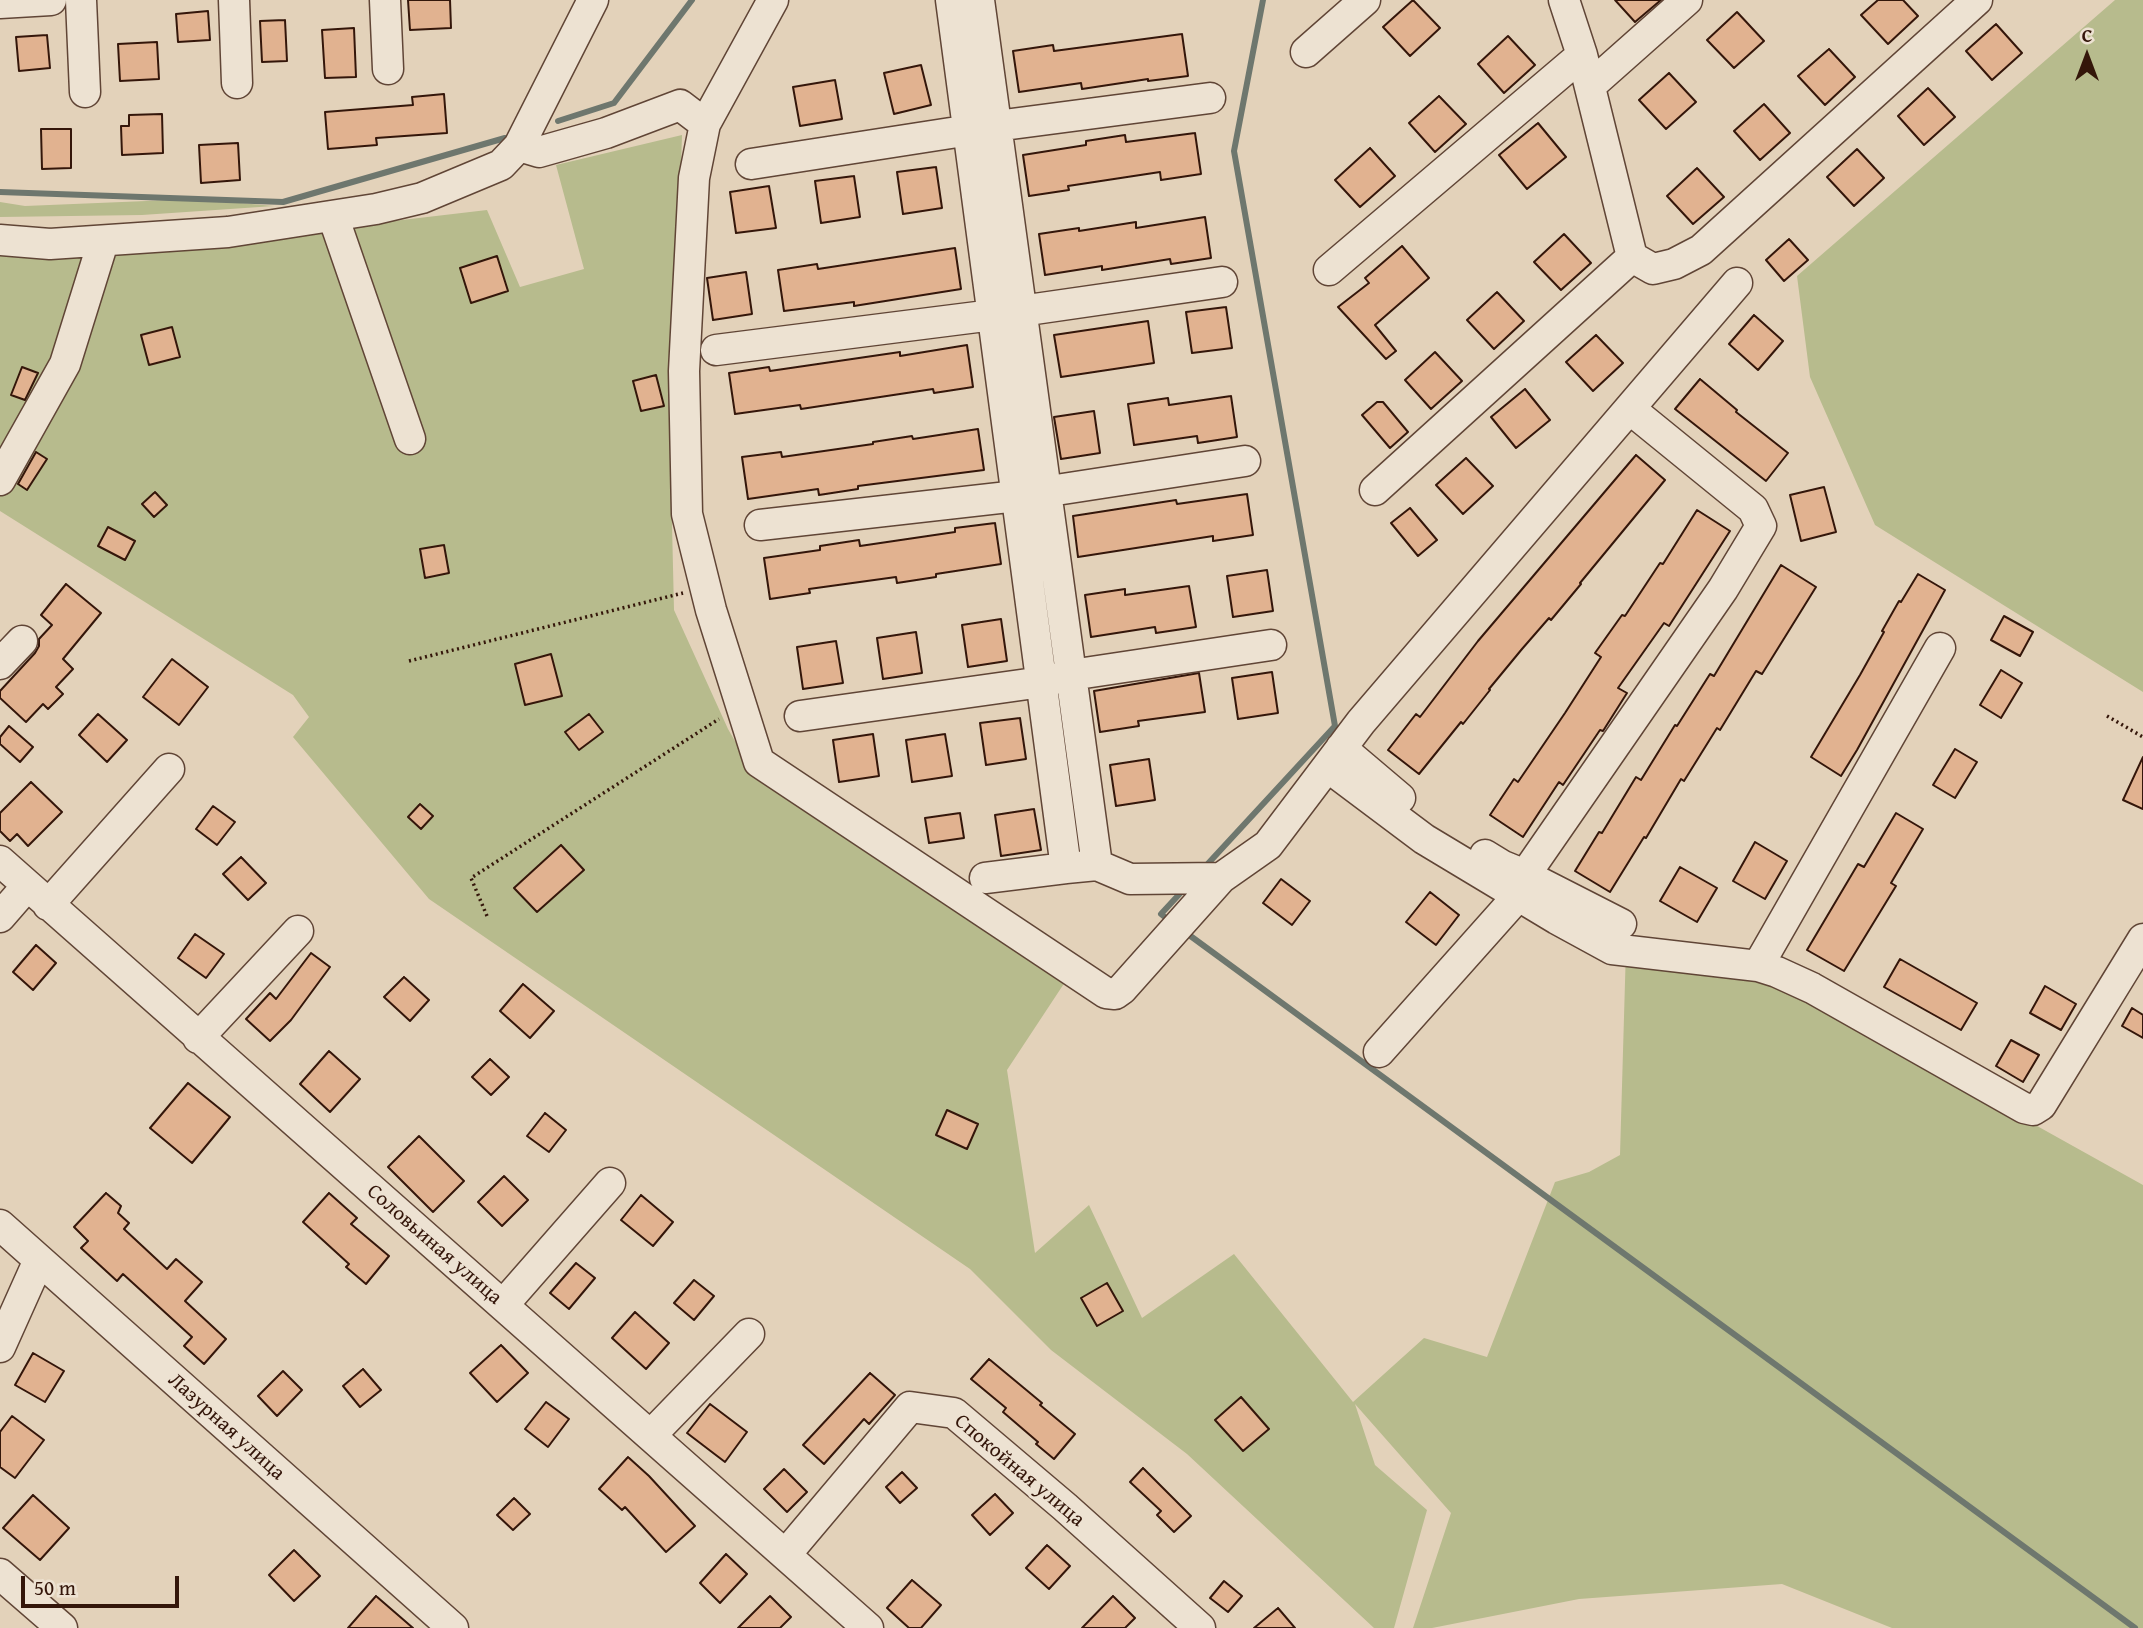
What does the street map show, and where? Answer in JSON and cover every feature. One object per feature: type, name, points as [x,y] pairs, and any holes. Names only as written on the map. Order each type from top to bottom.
[{"type":"street","points":[[0,4],[51,0]]},
{"type":"street","points":[[81,0],[85,92]]},
{"type":"street","points":[[234,0],[237,83]]},
{"type":"street","points":[[385,0],[388,69]]},
{"type":"street","points":[[0,240],[50,244],[228,232],[376,209],[422,198],[501,165],[519,146],[593,0]]},
{"type":"street","points":[[773,0],[705,124],[694,178],[684,371],[687,514],[705,587],[760,762],[1106,993],[1115,995],[1122,989],[1221,878],[1268,845],[1370,712],[1737,283]]},
{"type":"street","points":[[951,0],[982,129],[1007,312],[1046,491],[1097,865]]},
{"type":"street","points":[[979,0],[982,129]]},
{"type":"street","points":[[1306,52],[1365,0]]},
{"type":"street","points":[[1564,0],[1582,55],[1632,257],[1653,269],[1674,264],[1701,250],[1976,0]]},
{"type":"street","points":[[1590,86],[1687,0]]},
{"type":"street","points":[[1329,270],[1582,55]]},
{"type":"street","points":[[751,164],[1210,98]]},
{"type":"street","points":[[519,146],[539,152],[606,133],[680,105],[705,124]]},
{"type":"street","points":[[333,216],[410,439]]},
{"type":"street","points":[[0,480],[65,363],[103,242]]},
{"type":"street","points":[[1375,490],[1632,257]]},
{"type":"street","points":[[716,350],[1222,282]]},
{"type":"street","points":[[1007,312],[1017,496],[1066,868]]},
{"type":"street","points":[[1379,1052],[1521,885],[1723,589],[1761,526],[1753,509],[1630,409]]},
{"type":"street","points":[[760,525],[1017,496],[1245,461]]},
{"type":"street","points":[[0,664],[22,641]]},
{"type":"street","points":[[800,716],[1041,682],[1071,675],[1271,645]]},
{"type":"street","points":[[1759,966],[1940,648]]},
{"type":"street","points":[[1335,757],[1425,819],[1503,866],[1521,885],[1612,949],[1759,966],[1812,988],[2024,1108],[2033,1110],[2040,1105],[2143,939]]},
{"type":"street","points":[[0,917],[38,895],[169,769]]},
{"type":"street","name":"Соловьиная улица","points":[[0,862],[867,1628]]},
{"type":"street","points":[[985,878],[1097,865],[1130,879],[1221,878]]},
{"type":"street","points":[[1521,885],[1621,924]]},
{"type":"street","points":[[198,1038],[298,931]]},
{"type":"street","points":[[503,1305],[610,1183]]},
{"type":"street","name":"Лазурная улица","points":[[0,1225],[453,1628]]},
{"type":"street","points":[[0,1346],[39,1260]]},
{"type":"street","points":[[651,1435],[749,1334]]},
{"type":"street","name":"Спокойная улица","points":[[786,1554],[910,1407],[954,1413],[1065,1507],[1200,1628]]},
{"type":"street","points":[[0,1574],[62,1628]]},
{"type":"path","points":[[409,661],[705,587]]},
{"type":"path","points":[[487,916],[471,878],[741,704]]},
{"type":"path","points":[[2107,716],[2143,737]]},
{"type":"green space","points":[[2115,0],[2143,0],[2143,692],[1875,525],[1810,377],[1797,276]]},
{"type":"green space","points":[[682,135],[671,482],[674,610],[728,729],[755,776],[1071,973],[1007,1070],[1035,1253],[1089,1205],[1142,1318],[1234,1254],[1353,1402],[1424,1338],[1487,1357],[1555,1182],[1589,1172],[1620,1155],[1626,948],[1664,970],[1784,985],[2143,1185],[2143,1628],[1892,1628],[1782,1584],[1579,1599],[1432,1628],[1413,1628],[1451,1513],[1355,1404],[1375,1465],[1427,1510],[1394,1628],[1374,1628],[1187,1454],[1051,1350],[970,1269],[429,899],[293,737],[309,717],[293,695],[0,511],[0,249],[87,257],[487,210],[520,287],[584,269],[556,165]]},
{"type":"green space","points":[[195,199],[274,206],[142,215],[0,217],[0,202],[25,206]]},
{"type":"building","points":[[408,0],[450,0],[451,28],[410,30]]},
{"type":"building","points":[[1413,0],[1440,28],[1410,56],[1383,27]]},
{"type":"building","points":[[1615,0],[1661,0],[1635,22]]},
{"type":"building","points":[[1878,0],[1903,0],[1918,16],[1888,44],[1861,15]]},
{"type":"building","points":[[208,11],[210,40],[178,42],[176,14]]},
{"type":"building","points":[[1737,12],[1764,41],[1734,68],[1707,40]]},
{"type":"building","points":[[285,20],[287,61],[262,62],[260,21]]},
{"type":"building","points":[[1996,24],[2022,53],[1992,80],[1966,51]]},
{"type":"building","points":[[354,28],[356,77],[325,78],[322,30]]},
{"type":"building","points":[[1182,34],[1188,76],[1082,89],[1081,83],[1019,92],[1013,51],[1053,45],[1054,51]]},
{"type":"building","points":[[47,35],[50,68],[19,71],[16,37]]},
{"type":"building","points":[[1508,36],[1535,65],[1504,93],[1478,64]]},
{"type":"building","points":[[157,42],[159,79],[120,81],[118,44]]},
{"type":"building","points":[[1829,49],[1855,77],[1825,105],[1798,76]]},
{"type":"building","points":[[921,65],[931,105],[894,114],[884,73]]},
{"type":"building","points":[[1669,73],[1696,102],[1666,129],[1639,100]]},
{"type":"building","points":[[835,80],[842,119],[800,126],[793,87]]},
{"type":"building","points":[[1928,88],[1955,117],[1924,145],[1898,116]]},
{"type":"building","points":[[444,94],[447,133],[376,138],[377,145],[328,149],[325,112],[413,105],[412,97]]},
{"type":"building","points":[[1439,96],[1466,124],[1435,152],[1409,123]]},
{"type":"building","points":[[1764,104],[1790,133],[1760,160],[1734,131]]},
{"type":"building","points":[[162,114],[163,153],[122,155],[121,126],[129,126],[129,115]]},
{"type":"building","points":[[1538,123],[1566,157],[1527,189],[1499,155]]},
{"type":"building","points":[[41,129],[71,129],[71,168],[42,169]]},
{"type":"building","points":[[1195,133],[1201,174],[1161,180],[1160,172],[1068,186],[1069,190],[1029,196],[1023,155],[1086,145],[1086,141],[1125,135],[1126,142]]},
{"type":"building","points":[[238,143],[240,180],[201,183],[199,145]]},
{"type":"building","points":[[1370,148],[1395,176],[1360,207],[1335,180]]},
{"type":"building","points":[[1857,149],[1884,178],[1854,206],[1827,177]]},
{"type":"building","points":[[936,167],[942,208],[903,214],[897,172]]},
{"type":"building","points":[[1697,168],[1724,197],[1693,224],[1667,196]]},
{"type":"building","points":[[854,176],[860,217],[821,223],[815,181]]},
{"type":"building","points":[[769,186],[776,228],[736,233],[730,192]]},
{"type":"building","points":[[1205,217],[1211,258],[1171,264],[1170,259],[1102,270],[1102,266],[1045,275],[1039,234],[1136,222],[1136,228]]},
{"type":"building","points":[[1564,234],[1591,263],[1561,290],[1534,262]]},
{"type":"building","points":[[1789,239],[1808,260],[1784,281],[1766,260]]},
{"type":"building","points":[[1402,246],[1429,278],[1375,325],[1396,351],[1386,359],[1338,307],[1369,283],[1365,278]]},
{"type":"building","points":[[955,248],[961,289],[854,306],[854,302],[784,311],[778,270],[817,264],[818,269]]},
{"type":"building","points":[[497,256],[508,291],[471,303],[460,268]]},
{"type":"building","points":[[746,272],[752,314],[713,320],[707,278]]},
{"type":"building","points":[[1497,292],[1524,321],[1494,349],[1467,320]]},
{"type":"building","points":[[1226,307],[1232,348],[1192,353],[1186,312]]},
{"type":"building","points":[[1754,315],[1783,341],[1758,370],[1729,344]]},
{"type":"building","points":[[1148,321],[1154,363],[1061,377],[1054,335]]},
{"type":"building","points":[[172,327],[180,357],[149,365],[141,335]]},
{"type":"building","points":[[1596,335],[1623,363],[1593,391],[1566,362]]},
{"type":"building","points":[[967,345],[973,387],[934,393],[933,389],[801,409],[800,405],[735,414],[729,373],[769,367],[770,371],[900,352],[900,356]]},
{"type":"building","points":[[1435,352],[1462,381],[1431,409],[1405,380]]},
{"type":"building","points":[[22,367],[38,373],[25,400],[11,395]]},
{"type":"building","points":[[656,375],[664,406],[641,411],[633,381]]},
{"type":"building","points":[[1700,379],[1788,453],[1766,481],[1675,409]]},
{"type":"building","points":[[1525,389],[1550,420],[1516,448],[1491,417]]},
{"type":"building","points":[[1231,396],[1237,437],[1198,443],[1197,436],[1134,445],[1128,404],[1168,398],[1169,405]]},
{"type":"building","points":[[1377,402],[1383,402],[1408,432],[1390,448],[1362,415]]},
{"type":"building","points":[[1094,411],[1100,453],[1061,459],[1054,417]]},
{"type":"building","points":[[978,429],[984,470],[858,486],[858,489],[819,495],[818,489],[748,499],[742,457],[781,452],[782,457],[912,436],[913,439]]},
{"type":"building","points":[[36,452],[47,459],[27,490],[18,484]]},
{"type":"building","points":[[1636,455],[1665,480],[1551,620],[1549,618],[1522,649],[1463,724],[1461,722],[1419,774],[1388,750],[1416,714],[1420,717],[1478,641]]},
{"type":"building","points":[[1466,458],[1493,486],[1463,514],[1436,485]]},
{"type":"building","points":[[1824,487],[1836,532],[1801,541],[1790,495]]},
{"type":"building","points":[[155,492],[167,505],[154,517],[142,504]]},
{"type":"building","points":[[1247,494],[1253,535],[1213,541],[1213,536],[1078,557],[1073,516],[1176,500],[1177,504]]},
{"type":"building","points":[[1410,508],[1437,540],[1418,556],[1391,523]]},
{"type":"building","points":[[1697,510],[1730,531],[1669,626],[1664,623],[1618,688],[1627,693],[1603,731],[1600,730],[1563,785],[1559,782],[1523,837],[1490,815],[1514,779],[1518,782],[1565,713],[1601,657],[1595,653],[1622,615],[1625,616],[1660,563],[1663,564]]},
{"type":"building","points":[[995,523],[1001,564],[897,583],[896,577],[809,589],[810,593],[770,599],[764,558],[820,550],[820,546],[859,540],[860,546],[955,532],[955,528]]},
{"type":"building","points":[[108,527],[135,541],[125,560],[98,546]]},
{"type":"building","points":[[444,545],[449,573],[425,578],[420,549]]},
{"type":"building","points":[[1781,565],[1816,587],[1762,674],[1756,671],[1720,730],[1717,728],[1684,781],[1681,779],[1610,892],[1575,871],[1636,777],[1641,780],[1710,674],[1714,676]]},
{"type":"building","points":[[1267,570],[1273,611],[1233,617],[1227,576]]},
{"type":"building","points":[[1918,574],[1945,590],[1841,776],[1811,757],[1860,675],[1899,601],[1901,602]]},
{"type":"building","points":[[66,584],[101,613],[63,659],[73,669],[56,687],[63,694],[48,709],[43,704],[26,722],[0,698],[0,691],[35,653],[39,639],[52,625],[41,615]]},
{"type":"building","points":[[1189,586],[1196,627],[1156,633],[1155,627],[1091,637],[1085,595],[1125,589],[1125,595]]},
{"type":"building","points":[[2004,616],[2033,632],[2020,656],[1991,640]]},
{"type":"building","points":[[1001,619],[1007,661],[968,667],[962,625]]},
{"type":"building","points":[[916,632],[922,673],[883,679],[877,638]]},
{"type":"building","points":[[836,641],[843,683],[803,689],[797,647]]},
{"type":"building","points":[[551,654],[562,696],[525,705],[515,664]]},
{"type":"building","points":[[172,659],[208,687],[179,725],[143,697]]},
{"type":"building","points":[[2001,670],[2022,683],[2001,718],[1980,705]]},
{"type":"building","points":[[1272,672],[1278,713],[1238,719],[1232,678]]},
{"type":"building","points":[[1199,673],[1205,712],[1138,721],[1139,726],[1100,732],[1094,691]]},
{"type":"building","points":[[98,714],[127,740],[107,762],[79,735]]},
{"type":"building","points":[[589,714],[603,732],[579,750],[565,732]]},
{"type":"building","points":[[1020,718],[1026,759],[986,765],[980,723]]},
{"type":"building","points":[[9,726],[33,747],[20,762],[0,744],[0,737]]},
{"type":"building","points":[[873,734],[879,776],[839,782],[833,740]]},
{"type":"building","points":[[945,734],[952,776],[912,782],[906,740]]},
{"type":"building","points":[[1955,749],[1977,762],[1955,798],[1933,785]]},
{"type":"building","points":[[2143,757],[2143,809],[2123,800]]},
{"type":"building","points":[[1149,759],[1155,800],[1116,806],[1110,765]]},
{"type":"building","points":[[31,782],[62,812],[28,846],[17,834],[10,841],[0,831],[0,813]]},
{"type":"building","points":[[420,804],[433,816],[421,829],[408,817]]},
{"type":"building","points":[[213,806],[235,822],[217,845],[196,829]]},
{"type":"building","points":[[1034,809],[1041,850],[1001,856],[995,815]]},
{"type":"building","points":[[960,813],[964,838],[929,843],[925,818]]},
{"type":"building","points":[[1896,813],[1923,829],[1891,883],[1896,886],[1844,971],[1807,950],[1858,864],[1864,867]]},
{"type":"building","points":[[1755,842],[1787,861],[1765,899],[1733,881]]},
{"type":"building","points":[[561,845],[584,870],[537,912],[514,888]]},
{"type":"building","points":[[241,857],[266,883],[248,900],[223,874]]},
{"type":"building","points":[[1680,867],[1717,888],[1697,922],[1660,901]]},
{"type":"building","points":[[1281,879],[1310,901],[1292,925],[1263,903]]},
{"type":"building","points":[[1430,892],[1459,915],[1436,945],[1406,922]]},
{"type":"building","points":[[195,934],[224,954],[206,978],[178,958]]},
{"type":"building","points":[[36,945],[56,963],[33,990],[13,972]]},
{"type":"building","points":[[311,953],[330,967],[291,1020],[270,1041],[246,1019],[270,993],[276,999]]},
{"type":"building","points":[[1900,959],[1977,1003],[1961,1030],[1884,987]]},
{"type":"building","points":[[404,977],[429,1000],[410,1021],[384,997]]},
{"type":"building","points":[[523,984],[554,1011],[530,1038],[500,1011]]},
{"type":"building","points":[[2045,986],[2076,1004],[2061,1030],[2030,1013]]},
{"type":"building","points":[[2132,1008],[2143,1015],[2143,1038],[2122,1026]]},
{"type":"building","points":[[2011,1040],[2039,1055],[2023,1082],[1996,1066]]},
{"type":"building","points":[[329,1051],[360,1079],[330,1112],[300,1084]]},
{"type":"building","points":[[490,1059],[509,1077],[491,1095],[472,1077]]},
{"type":"building","points":[[188,1083],[230,1117],[192,1163],[150,1128]]},
{"type":"building","points":[[947,1110],[978,1124],[967,1149],[936,1135]]},
{"type":"building","points":[[545,1113],[566,1130],[549,1152],[527,1136]]},
{"type":"building","points":[[419,1136],[464,1181],[433,1212],[388,1167]]},
{"type":"building","points":[[504,1176],[528,1200],[502,1226],[478,1202]]},
{"type":"building","points":[[106,1193],[121,1206],[118,1213],[129,1223],[124,1229],[167,1269],[176,1259],[202,1282],[185,1301],[226,1339],[204,1364],[184,1346],[192,1337],[123,1274],[117,1281],[81,1248],[88,1241],[74,1227]]},
{"type":"building","points":[[329,1193],[357,1218],[351,1224],[389,1256],[366,1284],[346,1267],[349,1264],[303,1222]]},
{"type":"building","points":[[641,1195],[673,1222],[653,1246],[621,1220]]},
{"type":"building","points":[[576,1263],[595,1278],[569,1309],[550,1293]]},
{"type":"building","points":[[694,1280],[714,1296],[694,1320],[674,1303]]},
{"type":"building","points":[[1107,1283],[1123,1311],[1097,1326],[1081,1298]]},
{"type":"building","points":[[635,1312],[669,1343],[646,1369],[612,1338]]},
{"type":"building","points":[[501,1345],[528,1373],[497,1402],[470,1373]]},
{"type":"building","points":[[33,1353],[64,1371],[45,1402],[15,1385]]},
{"type":"building","points":[[989,1359],[1075,1434],[1054,1459],[1003,1412],[1006,1408],[971,1379]]},
{"type":"building","points":[[363,1369],[381,1390],[360,1407],[343,1386]]},
{"type":"building","points":[[283,1371],[302,1390],[277,1416],[258,1396]]},
{"type":"building","points":[[870,1373],[895,1395],[869,1424],[864,1419],[824,1464],[803,1445]]},
{"type":"building","points":[[1241,1397],[1269,1429],[1243,1451],[1215,1420]]},
{"type":"building","points":[[546,1402],[569,1419],[548,1447],[525,1429]]},
{"type":"building","points":[[710,1404],[747,1432],[725,1462],[687,1433]]},
{"type":"building","points":[[12,1416],[44,1440],[15,1478],[0,1467],[0,1432]]},
{"type":"building","points":[[628,1457],[695,1526],[666,1552],[625,1507],[622,1510],[599,1489]]},
{"type":"building","points":[[1143,1468],[1191,1516],[1174,1532],[1157,1515],[1161,1511],[1130,1482]]},
{"type":"building","points":[[784,1469],[807,1492],[787,1512],[764,1489]]},
{"type":"building","points":[[902,1472],[917,1488],[900,1503],[886,1487]]},
{"type":"building","points":[[995,1494],[1013,1513],[990,1535],[972,1515]]},
{"type":"building","points":[[33,1495],[69,1528],[40,1560],[3,1528]]},
{"type":"building","points":[[514,1498],[530,1514],[513,1530],[497,1515]]},
{"type":"building","points":[[1047,1545],[1070,1566],[1049,1589],[1026,1568]]},
{"type":"building","points":[[294,1550],[320,1576],[294,1601],[269,1575]]},
{"type":"building","points":[[726,1554],[747,1574],[720,1603],[700,1583]]},
{"type":"building","points":[[912,1580],[941,1605],[921,1628],[909,1628],[887,1608]]},
{"type":"building","points":[[1224,1581],[1242,1596],[1228,1612],[1210,1598]]},
{"type":"building","points":[[376,1596],[413,1628],[348,1628]]},
{"type":"building","points":[[770,1596],[791,1617],[780,1628],[738,1628]]},
{"type":"building","points":[[1113,1596],[1135,1618],[1125,1628],[1082,1628]]},
{"type":"building","points":[[1278,1608],[1295,1628],[1254,1628]]},
{"type":"waterway","points":[[558,121],[614,103],[692,0]]},
{"type":"waterway","points":[[1203,869],[1335,726],[1234,151],[1263,0]]},
{"type":"waterway","points":[[0,192],[283,202],[505,138]]},
{"type":"waterway","points":[[1171,922],[1161,914],[1186,887]]},
{"type":"waterway","points":[[1185,932],[2135,1628]]}]
